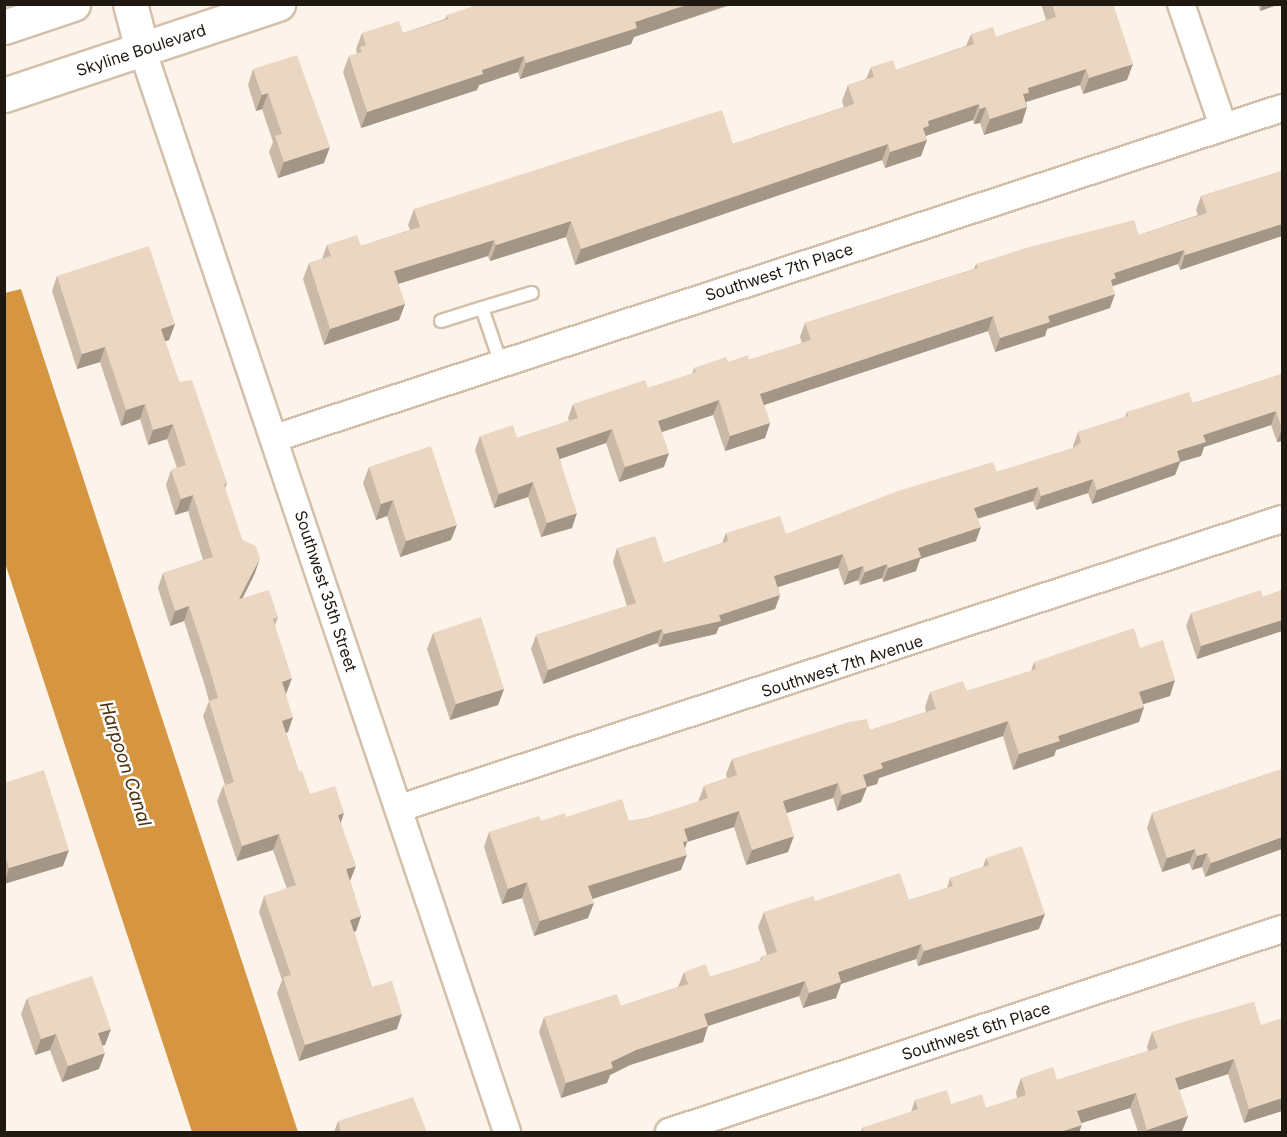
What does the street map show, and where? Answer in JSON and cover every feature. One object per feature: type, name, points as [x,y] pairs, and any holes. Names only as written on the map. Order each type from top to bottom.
[{"type":"street","points":[[4,27],[73,4]]},
{"type":"street","points":[[130,4],[142,49]]},
{"type":"street","name":"Skyline Boulevard","points":[[4,95],[278,4]]},
{"type":"street","points":[[1181,4],[1223,126]]},
{"type":"street","name":"Southwest 35th Street","points":[[142,49],[400,808],[507,1132]]},
{"type":"street","name":"Southwest 7th Place","points":[[275,438],[1282,108]]},
{"type":"street","name":"Southwest 7th Avenue","points":[[400,808],[1282,519]]},
{"type":"street","name":"Southwest 6th Place","points":[[669,1132],[1282,929]]},
{"type":"lane","points":[[441,321],[532,293]]},
{"type":"lane","points":[[482,308],[501,364]]},
{"type":"water","name":"Harpoon Canal","points":[[21,289],[298,1132],[192,1132],[5,563],[5,293]]},
{"type":"building","points":[[480,4],[689,4],[635,22],[637,28],[526,63],[524,56],[482,70],[483,74],[367,112],[349,56],[362,52],[360,47],[366,45],[362,33],[399,21],[403,33],[448,19],[447,15]]},
{"type":"building","points":[[1052,4],[1113,4],[1133,64],[1089,78],[1086,69],[1028,88],[1029,93],[1023,94],[1027,107],[990,119],[986,107],[980,109],[979,104],[928,121],[929,126],[923,128],[927,140],[890,152],[888,144],[581,249],[571,221],[496,245],[494,240],[394,271],[405,304],[330,329],[309,263],[331,256],[327,245],[357,235],[361,246],[420,227],[414,209],[722,110],[733,144],[854,104],[848,85],[874,77],[871,67],[893,60],[896,70],[974,44],[971,34],[993,27],[996,37],[1056,17]]},
{"type":"building","points":[[297,55],[330,147],[284,162],[275,136],[282,134],[268,93],[262,95],[253,69]]},
{"type":"building","points":[[1282,171],[1282,224],[1185,255],[1184,250],[1114,273],[1116,278],[1111,280],[1115,294],[1048,316],[1050,322],[1000,338],[993,316],[760,394],[770,423],[730,436],[719,400],[658,421],[669,453],[625,467],[612,429],[556,448],[577,513],[547,523],[533,482],[499,494],[480,436],[513,425],[517,438],[578,418],[573,404],[645,380],[648,388],[696,372],[694,368],[726,357],[728,362],[748,355],[749,360],[811,340],[805,323],[978,268],[976,264],[1026,248],[1134,220],[1139,235],[1207,213],[1201,196]]},
{"type":"building","points":[[149,246],[175,324],[161,329],[179,382],[192,380],[227,483],[224,484],[242,540],[256,546],[260,558],[239,599],[269,590],[278,617],[273,619],[292,678],[282,682],[293,717],[282,721],[299,772],[302,771],[310,794],[335,786],[344,813],[338,815],[356,866],[346,869],[361,916],[350,920],[372,987],[392,981],[402,1014],[305,1045],[283,977],[291,975],[264,896],[296,885],[279,834],[242,846],[223,786],[234,782],[209,701],[218,698],[189,606],[175,611],[163,573],[213,557],[193,495],[181,499],[171,470],[186,465],[173,424],[153,430],[145,404],[126,410],[105,347],[82,354],[57,276]]},
{"type":"building","points":[[1282,374],[1282,429],[1276,411],[1203,435],[1206,442],[1177,451],[1180,461],[1097,490],[1093,479],[1041,496],[1038,487],[974,508],[981,527],[918,548],[921,557],[888,568],[887,564],[865,572],[863,566],[849,571],[843,554],[774,576],[780,595],[719,615],[721,621],[664,634],[662,629],[548,670],[536,635],[636,603],[617,548],[655,536],[664,563],[728,541],[726,533],[780,516],[786,534],[898,491],[993,462],[997,472],[1073,448],[1081,442],[1078,432],[1128,416],[1127,412],[1189,392],[1193,403]]},
{"type":"building","points":[[431,446],[457,525],[406,541],[393,500],[381,504],[369,467]]},
{"type":"building","points":[[1261,590],[1263,597],[1282,590],[1282,620],[1201,646],[1191,613]]},
{"type":"building","points":[[481,617],[504,689],[456,704],[433,633]]},
{"type":"building","points":[[1134,628],[1140,648],[1163,640],[1175,680],[1139,692],[1144,707],[1058,736],[1060,741],[1019,754],[1008,721],[881,763],[883,768],[863,775],[867,787],[842,795],[838,783],[783,801],[794,836],[752,850],[739,811],[684,829],[688,841],[683,842],[687,855],[588,886],[594,903],[540,921],[527,882],[508,889],[489,832],[539,816],[541,821],[565,813],[566,817],[622,799],[629,821],[647,818],[708,798],[704,786],[737,775],[732,759],[849,722],[867,719],[870,730],[936,709],[930,692],[963,681],[967,691],[1036,669],[1034,662]]},
{"type":"building","points":[[1282,769],[1282,837],[1211,863],[1207,853],[1197,856],[1195,849],[1167,858],[1152,813]]},
{"type":"building","points":[[44,770],[69,850],[9,868],[4,853],[4,783]]},
{"type":"building","points":[[1022,846],[1045,914],[924,951],[921,944],[838,972],[841,982],[809,993],[805,981],[704,1014],[708,1026],[636,1050],[611,1062],[613,1068],[566,1083],[544,1017],[617,994],[621,1006],[688,984],[684,972],[706,964],[710,977],[762,960],[761,957],[777,952],[764,912],[813,896],[815,901],[900,873],[909,900],[953,886],[950,878],[989,865],[986,858]]},
{"type":"building","points":[[92,976],[111,1029],[98,1033],[105,1053],[68,1066],[56,1034],[41,1039],[27,998]]},
{"type":"building","points":[[1254,1002],[1261,1025],[1282,1018],[1282,1098],[1249,1109],[1234,1059],[1175,1078],[1188,1116],[1147,1130],[1136,1093],[1077,1111],[1082,1125],[1060,1132],[864,1132],[862,1128],[918,1109],[915,1100],[947,1090],[951,1104],[982,1094],[986,1108],[1026,1095],[1021,1078],[1053,1067],[1057,1080],[1158,1048],[1152,1032]]},
{"type":"building","points":[[413,1097],[427,1132],[341,1132],[338,1121]]}]
